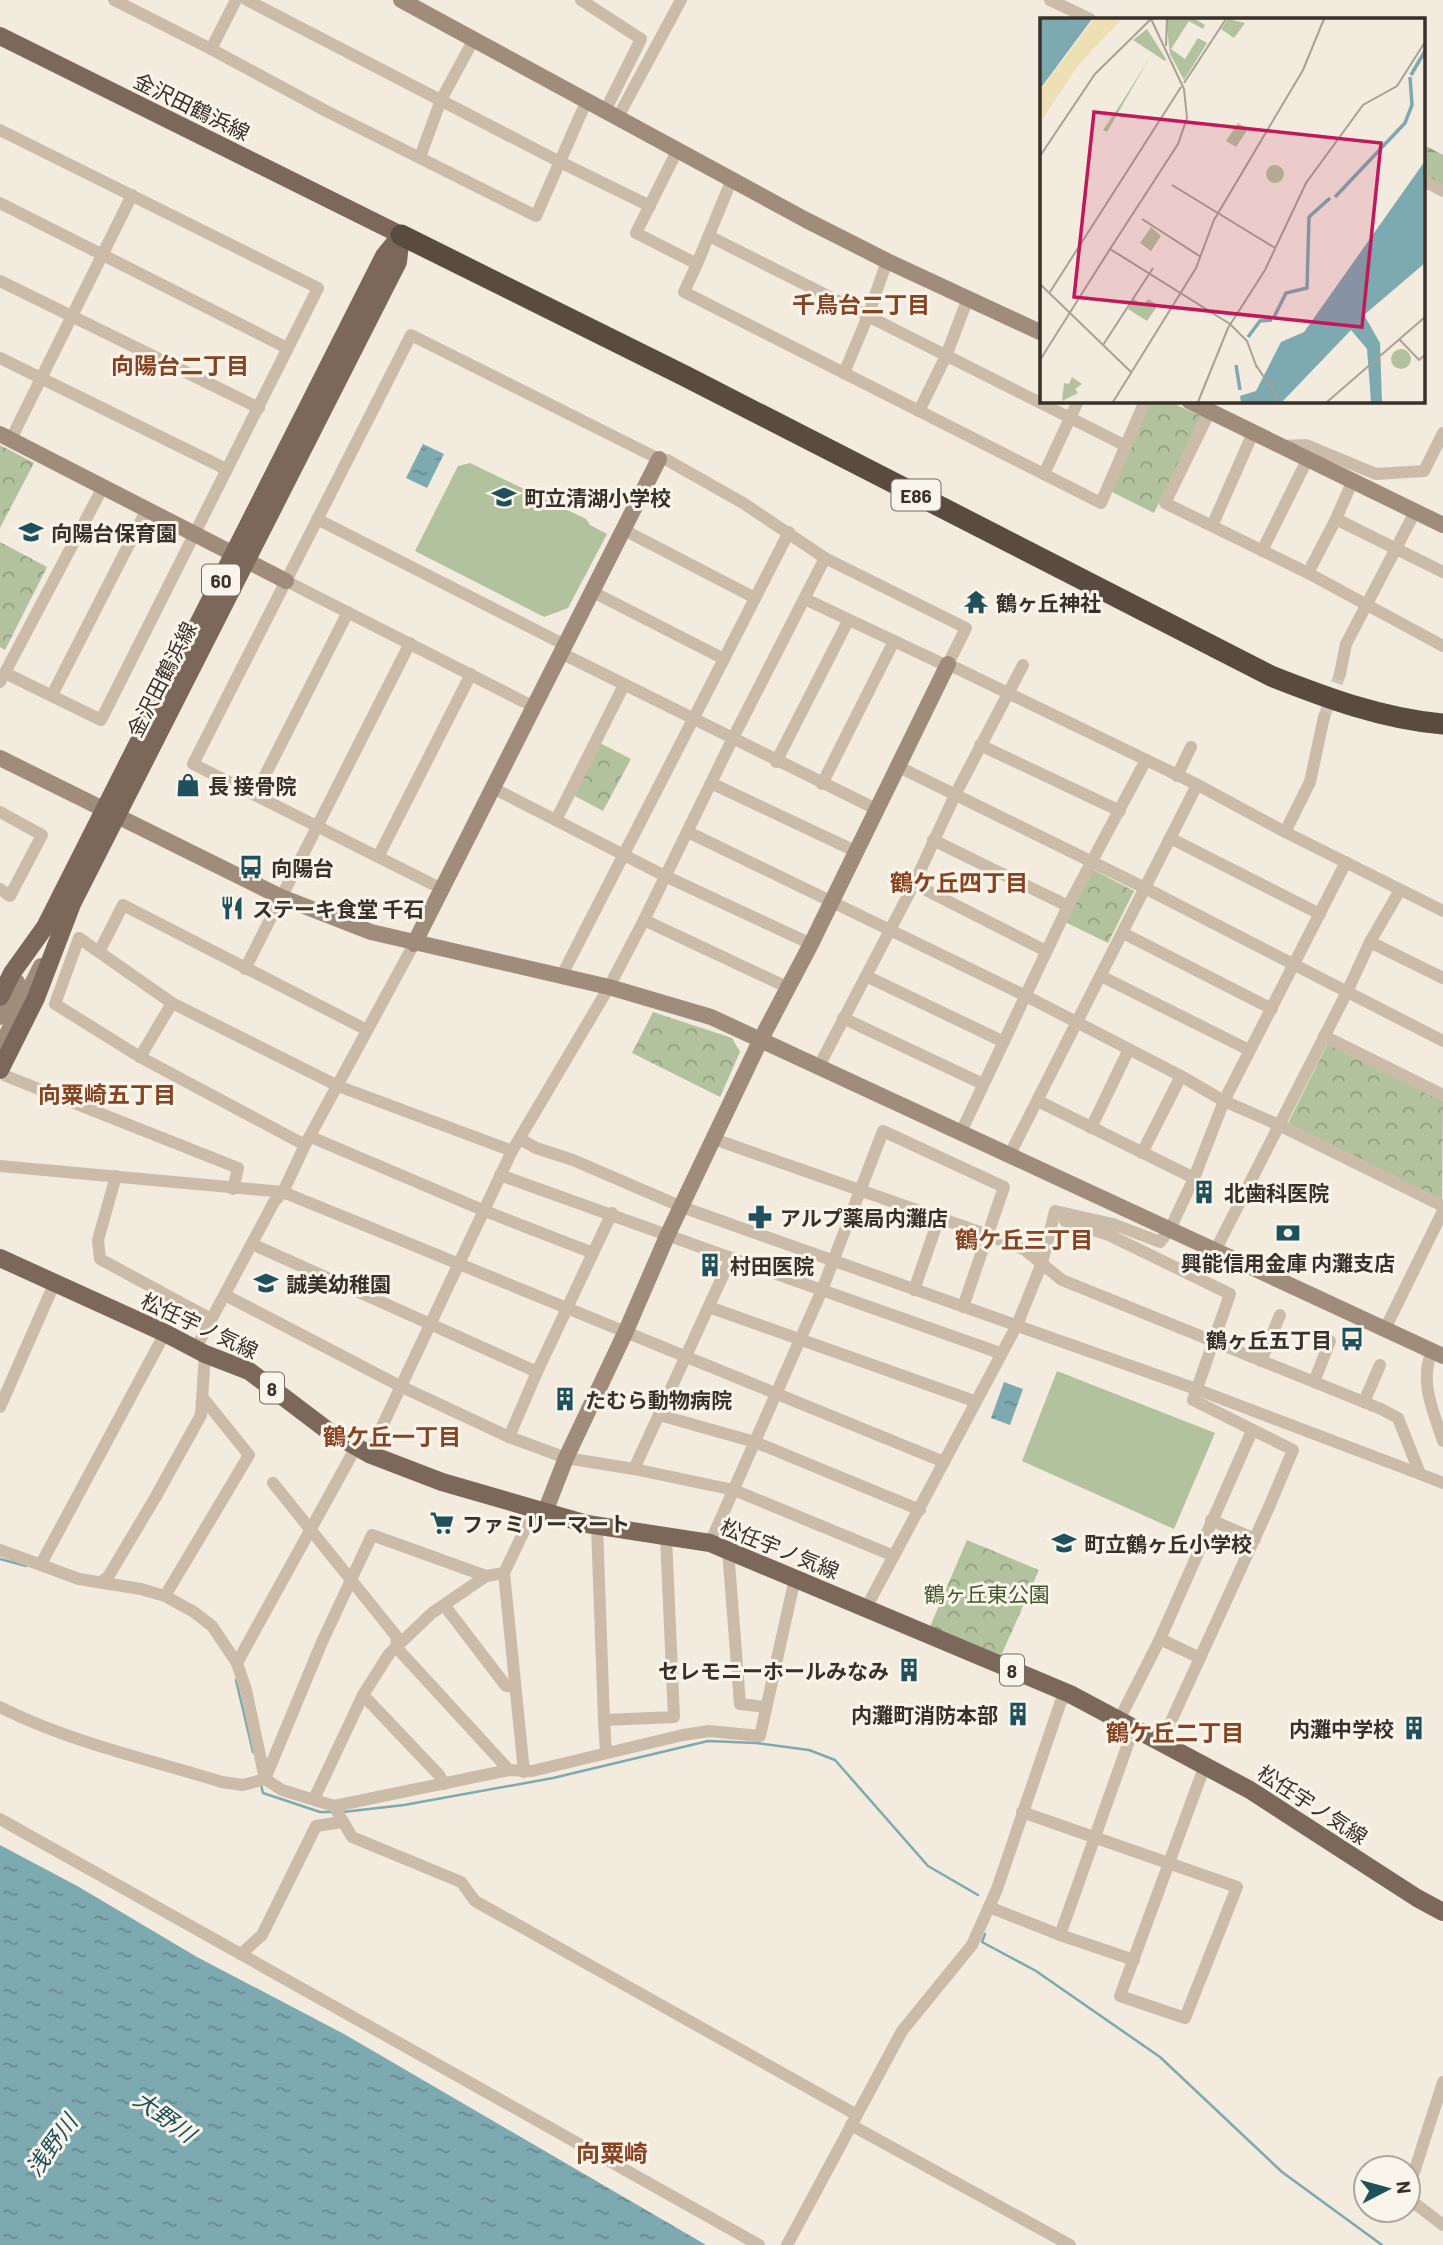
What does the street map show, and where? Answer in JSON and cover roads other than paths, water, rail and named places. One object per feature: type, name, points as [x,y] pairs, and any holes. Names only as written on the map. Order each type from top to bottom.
[{"type":"highway","name":"E86","points":[[401,235],[673,369],[1271,676],[1372,712],[1443,724]]},
{"type":"main road","name":"金沢田鶴浜線","points":[[0,36],[401,235],[398,262],[241,557],[111,813],[46,927],[12,972],[0,997]]},
{"type":"main road","name":"金沢田鶴浜線","points":[[3,1073],[111,813]]},
{"type":"main road","name":"松任宇ノ気線","points":[[0,1258],[249,1371],[327,1430],[362,1450],[442,1482],[597,1527],[710,1543],[1070,1694],[1250,1790],[1443,1912]]},
{"type":"street","points":[[114,0],[326,111],[536,216],[587,100]]},
{"type":"street","points":[[211,49],[236,0]]},
{"type":"street","points":[[247,0],[650,206]]},
{"type":"street","points":[[401,0],[887,261],[1040,332]]},
{"type":"street","points":[[581,0],[641,39],[612,114]]},
{"type":"street","points":[[612,114],[681,0]]},
{"type":"street","points":[[1050,0],[1088,18]]},
{"type":"street","points":[[420,157],[441,100],[474,39]]},
{"type":"street","points":[[0,130],[318,288],[101,720],[52,695],[2,678],[103,487]]},
{"type":"street","points":[[678,149],[636,233],[697,264]]},
{"type":"street","points":[[732,179],[684,292],[1101,503],[1145,402]]},
{"type":"street","points":[[1426,182],[1443,191]]},
{"type":"street","points":[[132,195],[42,379],[6,437],[534,707]]},
{"type":"street","points":[[0,203],[287,348]]},
{"type":"street","points":[[709,236],[1040,402]]},
{"type":"street","points":[[844,373],[869,316],[887,261]]},
{"type":"street","points":[[0,281],[259,408]]},
{"type":"street","points":[[919,411],[946,356],[968,298]]},
{"type":"street","points":[[442,889],[193,764],[411,335],[659,459],[667,460],[743,503],[825,558],[966,628],[811,944],[761,1038],[668,1234],[566,1458],[545,1512],[527,1525],[504,1573],[524,1772]]},
{"type":"street","points":[[0,358],[226,469]]},
{"type":"street","points":[[1040,402],[1126,446]]},
{"type":"street","points":[[1044,474],[1077,402]]},
{"type":"street","points":[[1191,402],[1443,525]]},
{"type":"street","points":[[1210,411],[1166,503],[1308,573],[1443,646]]},
{"type":"street","points":[[1212,526],[1253,433]]},
{"type":"street","points":[[1282,446],[1306,445],[1376,474],[1399,474],[1424,471],[1443,433]]},
{"type":"street","points":[[1262,551],[1308,458]]},
{"type":"street","points":[[101,1582],[108,1577],[201,1415],[201,1351],[211,1319],[274,1202],[282,1192],[414,943],[659,459]]},
{"type":"street","points":[[1308,573],[1353,480]]},
{"type":"street","points":[[52,695],[147,509]]},
{"type":"street","points":[[1340,674],[1346,644],[1415,512]]},
{"type":"street","points":[[317,519],[563,649],[624,685],[876,809]]},
{"type":"street","points":[[1336,519],[1443,572]]},
{"type":"street","points":[[624,530],[755,598]]},
{"type":"street","points":[[561,977],[789,532]]},
{"type":"street","points":[[237,1663],[311,1531],[400,1386],[512,1151],[609,987],[645,920],[825,558]]},
{"type":"street","points":[[593,592],[724,659]]},
{"type":"street","points":[[804,599],[1146,760],[1443,911]]},
{"type":"street","points":[[255,795],[348,612]]},
{"type":"street","points":[[776,762],[848,621]]},
{"type":"street","points":[[822,784],[894,641]]},
{"type":"street","points":[[245,968],[410,643]]},
{"type":"street","points":[[819,1066],[890,932],[955,795],[1023,664]]},
{"type":"street","points":[[378,857],[471,674]]},
{"type":"street","points":[[556,820],[624,685]]},
{"type":"street","points":[[1285,832],[1310,782],[1324,717]]},
{"type":"street","points":[[980,745],[1120,811]]},
{"type":"street","points":[[1177,776],[1191,747]]},
{"type":"street","points":[[0,758],[281,897],[371,932],[609,987],[711,1017],[1440,1353],[1426,1365],[1426,1392],[1443,1441]]},
{"type":"street","points":[[961,1132],[1046,950],[1146,760]]},
{"type":"street","points":[[897,766],[1145,888],[1443,1041]]},
{"type":"street","points":[[711,783],[855,851]]},
{"type":"street","points":[[1010,1154],[1197,785]]},
{"type":"street","points":[[493,788],[666,876],[811,944]]},
{"type":"street","points":[[0,811],[42,835],[10,896],[0,889]]},
{"type":"street","points":[[688,832],[1026,996],[1224,1101],[1279,1125],[1443,1208],[1385,1329]]},
{"type":"street","points":[[1170,838],[1320,914]]},
{"type":"street","points":[[933,840],[1068,906]]},
{"type":"street","points":[[866,1608],[920,1510],[974,1401],[1017,1325],[1042,1262],[1055,1211],[1113,1224],[1160,1242],[1170,1229],[1194,1178],[1224,1101],[1346,862]]},
{"type":"street","points":[[914,884],[1046,950]]},
{"type":"street","points":[[1215,1251],[1370,942],[1400,890]]},
{"type":"street","points":[[0,1017],[72,904]]},
{"type":"street","points":[[99,952],[123,905],[367,1030]]},
{"type":"street","points":[[645,920],[789,988]]},
{"type":"street","points":[[0,1048],[46,927]]},
{"type":"street","points":[[1123,933],[1272,1009]]},
{"type":"street","points":[[512,1151],[338,1086],[172,1003],[79,938],[55,1004],[140,1057],[308,1141],[593,1253]]},
{"type":"street","points":[[1370,942],[1443,978]]},
{"type":"street","points":[[866,976],[1004,1042]]},
{"type":"street","points":[[1101,976],[1250,1050]]},
{"type":"street","points":[[140,1057],[172,1003]]},
{"type":"street","points":[[843,1018],[983,1084]]},
{"type":"street","points":[[1324,1037],[1443,1095]]},
{"type":"street","points":[[1091,1128],[1129,1049]]},
{"type":"street","points":[[3,1073],[238,1168],[233,1189]]},
{"type":"street","points":[[1142,1153],[1181,1076]]},
{"type":"street","points":[[1038,1101],[1194,1178]]},
{"type":"street","points":[[710,1543],[833,1262],[883,1131],[1004,1187],[963,1307]]},
{"type":"street","points":[[520,1139],[536,1148],[573,1160],[682,1207],[1196,1389],[1443,1483]]},
{"type":"street","points":[[714,1139],[988,1235],[1024,1250],[1062,1280],[1398,1418],[1420,1474]]},
{"type":"street","points":[[0,1166],[282,1192],[944,1462]]},
{"type":"street","points":[[500,1175],[1000,1353]]},
{"type":"street","points":[[116,1176],[97,1240],[100,1259],[211,1319]]},
{"type":"street","points":[[509,1437],[612,1213]]},
{"type":"street","points":[[1053,1217],[1110,1236],[1230,1294],[1193,1399],[1293,1450],[1162,1741]]},
{"type":"street","points":[[914,1290],[939,1218]]},
{"type":"street","points":[[252,1244],[537,1372]]},
{"type":"street","points":[[634,1469],[731,1258]]},
{"type":"street","points":[[0,1407],[55,1282]]},
{"type":"street","points":[[225,1295],[400,1386],[509,1437],[566,1458],[734,1490],[894,1556]]},
{"type":"street","points":[[709,1307],[974,1401]]},
{"type":"street","points":[[1261,1361],[1280,1315]]},
{"type":"street","points":[[41,1563],[165,1333]]},
{"type":"street","points":[[1314,1382],[1330,1341]]},
{"type":"street","points":[[1364,1402],[1380,1365]]},
{"type":"street","points":[[165,1596],[249,1455],[203,1398]]},
{"type":"street","points":[[659,1415],[755,1442],[920,1510]]},
{"type":"street","points":[[1060,1935],[1094,1837],[1127,1723],[1160,1639],[1252,1431]]},
{"type":"street","points":[[273,1483],[397,1637],[396,1647],[509,1770]]},
{"type":"street","points":[[1211,1520],[1255,1539]]},
{"type":"street","points":[[597,1527],[606,1752]]},
{"type":"street","points":[[261,1780],[372,1535],[486,1576]]},
{"type":"street","points":[[666,1537],[676,1736]]},
{"type":"street","points":[[0,1550],[79,1578],[142,1588],[165,1596],[194,1612],[212,1626],[237,1663],[246,1690],[261,1780]]},
{"type":"street","points":[[728,1550],[740,1704],[766,1707]]},
{"type":"street","points":[[314,1799],[363,1695],[389,1654],[432,1613],[486,1576],[504,1573]]},
{"type":"street","points":[[240,1954],[262,1935],[317,1826],[337,1813],[444,1784],[509,1770],[524,1772],[676,1736],[709,1731],[760,1736],[795,1578]]},
{"type":"street","points":[[444,1605],[506,1686],[515,1687]]},
{"type":"street","points":[[1160,1639],[1199,1658]]},
{"type":"street","points":[[787,2245],[902,2031],[969,1950],[1010,1853],[1061,1701],[1070,1694]]},
{"type":"street","points":[[363,1695],[439,1775],[444,1784]]},
{"type":"street","points":[[0,1707],[83,1741],[222,1782],[243,1784],[261,1780],[282,1790],[314,1799],[337,1813],[352,1837],[461,1882],[475,1901],[1070,2245]]},
{"type":"street","points":[[604,1720],[674,1717]]},
{"type":"street","points":[[1022,1812],[1170,1863],[1237,1887],[1185,2018],[1120,1996],[1170,1863],[1205,1765]]},
{"type":"street","points":[[0,1819],[759,2245]]},
{"type":"street","points":[[989,1907],[1134,1960]]},
{"type":"street","points":[[1420,2154],[1443,2082]]},
{"type":"street","points":[[1422,2209],[1443,2225]]},
{"type":"water","points":[[423,444],[444,454],[427,488],[406,478]]},
{"type":"water","points":[[1004,1382],[1023,1389],[1010,1425],[991,1418]]},
{"type":"water","points":[[0,1845],[79,1887],[197,1957],[344,2034],[706,2245],[0,2245]]},
{"type":"waterway","points":[[0,1559],[26,1566]]},
{"type":"waterway","points":[[236,1680],[253,1752]]},
{"type":"waterway","points":[[343,1812],[404,1805],[553,1778],[708,1741],[756,1743],[809,1750],[835,1760],[928,1866],[978,1895]]},
{"type":"waterway","points":[[261,1785],[263,1793],[320,1812],[333,1812]]},
{"type":"waterway","points":[[985,1934],[982,1942],[1036,1971],[1160,2057],[1282,2172],[1382,2245]]},
{"type":"tunnel","points":[[1324,717],[1340,674]]},
{"type":"place","name":"町立清湖小学校","points":[[504,497]]},
{"type":"place","name":"向陽台保育園","points":[[31,532]]},
{"type":"place","name":"鶴ヶ丘神社","points":[[976,602]]},
{"type":"place","name":"長 接骨院","points":[[188,785]]},
{"type":"place","name":"向陽台","points":[[251,867]]},
{"type":"place","name":"ステーキ食堂 千石","points":[[232,908]]},
{"type":"place","name":"北歯科医院","points":[[1204,1192]]},
{"type":"place","name":"アルプ薬局内灘店","points":[[760,1217]]},
{"type":"place","name":"興能信用金庫 内灘支店","points":[[1288,1233]]},
{"type":"place","name":"村田医院","points":[[710,1265]]},
{"type":"place","name":"誠美幼稚園","points":[[266,1283]]},
{"type":"place","name":"鶴ヶ丘五丁目","points":[[1352,1339]]},
{"type":"place","name":"たむら動物病院","points":[[565,1399]]},
{"type":"place","name":"ファミリーマート","points":[[442,1523]]},
{"type":"place","name":"町立鶴ヶ丘小学校","points":[[1064,1543]]},
{"type":"place","name":"セレモニーホールみなみ","points":[[909,1670]]},
{"type":"place","name":"内灘町消防本部","points":[[1018,1714]]},
{"type":"place","name":"内灘中学校","points":[[1414,1728]]},
{"type":"district","name":"千鳥台二丁目","points":[[861,304]]},
{"type":"district","name":"向陽台二丁目","points":[[180,365]]},
{"type":"district","name":"鶴ケ丘四丁目","points":[[959,882]]},
{"type":"district","name":"向粟崎五丁目","points":[[107,1094]]},
{"type":"district","name":"鶴ケ丘三丁目","points":[[1024,1239]]},
{"type":"district","name":"鶴ケ丘一丁目","points":[[392,1436]]},
{"type":"district","name":"鶴ケ丘二丁目","points":[[1175,1732]]},
{"type":"district","name":"向粟崎","points":[[612,2152]]},
{"type":"park label","name":"鶴ヶ丘東公園","points":[[987,1593]]},
{"type":"water label","name":"大野川","points":[[165,2116]]},
{"type":"water label","name":"浅野川","points":[[51,2145]]}]
